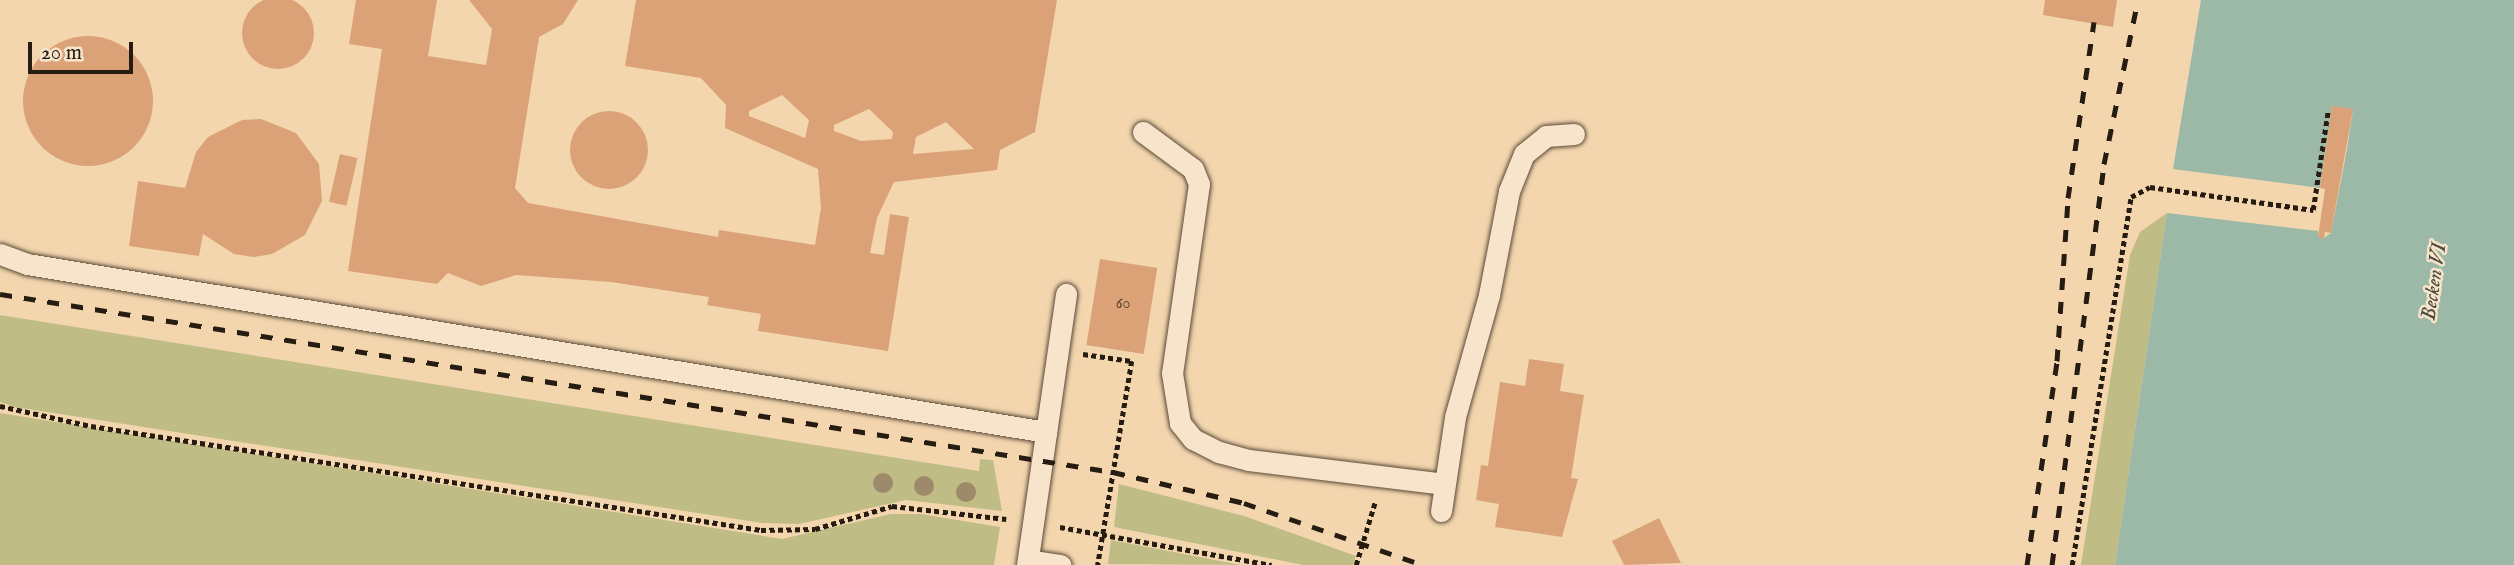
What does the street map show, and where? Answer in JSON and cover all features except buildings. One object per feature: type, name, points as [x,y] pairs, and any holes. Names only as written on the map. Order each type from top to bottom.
[{"type":"lane","points":[[1143,132],[1193,169],[1199,184],[1172,373],[1180,423],[1202,443],[1248,460],[1445,484]]},
{"type":"lane","points":[[1441,511],[1509,191],[1524,154],[1546,136],[1574,134]]},
{"type":"lane","points":[[0,254],[27,264],[1046,432]]},
{"type":"lane","points":[[1061,565],[1027,563],[1066,294]]},
{"type":"path","points":[[2072,565],[2131,197],[2150,187],[2313,211],[2328,111]]},
{"type":"path","points":[[1058,350],[1132,361],[1098,565]]},
{"type":"path","points":[[0,406],[91,426],[761,530],[815,529],[892,506],[1103,533],[1272,565]]},
{"type":"path","points":[[1356,565],[1378,493]]},
{"type":"shaded area","points":[[2167,213],[2115,565],[2081,565],[2130,255],[2140,232]]},
{"type":"shaded area","points":[[0,315],[979,471],[980,459],[993,460],[1002,511],[906,500],[799,524],[762,523],[15,407],[0,402]]},
{"type":"shaded area","points":[[0,413],[782,539],[891,514],[921,514],[1000,527],[994,565],[0,565]]},
{"type":"shaded area","points":[[1119,484],[1244,516],[1356,556],[1353,565],[1303,565],[1114,527]]},
{"type":"shaded area","points":[[1111,540],[1241,565],[1108,564]]},
{"type":"water","name":"Becken VI","points":[[2201,0],[2514,0],[2514,565],[2115,565],[2167,213],[2318,231],[2318,237],[2324,238],[2331,233],[2347,149],[2353,109],[2332,107],[2320,188],[2173,169]]},
{"type":"railway","points":[[2052,565],[2104,164],[2138,0]]},
{"type":"railway","points":[[2027,565],[2057,361],[2068,198],[2094,22]]},
{"type":"railway","points":[[0,294],[1113,472],[1244,503],[1423,565]]}]
